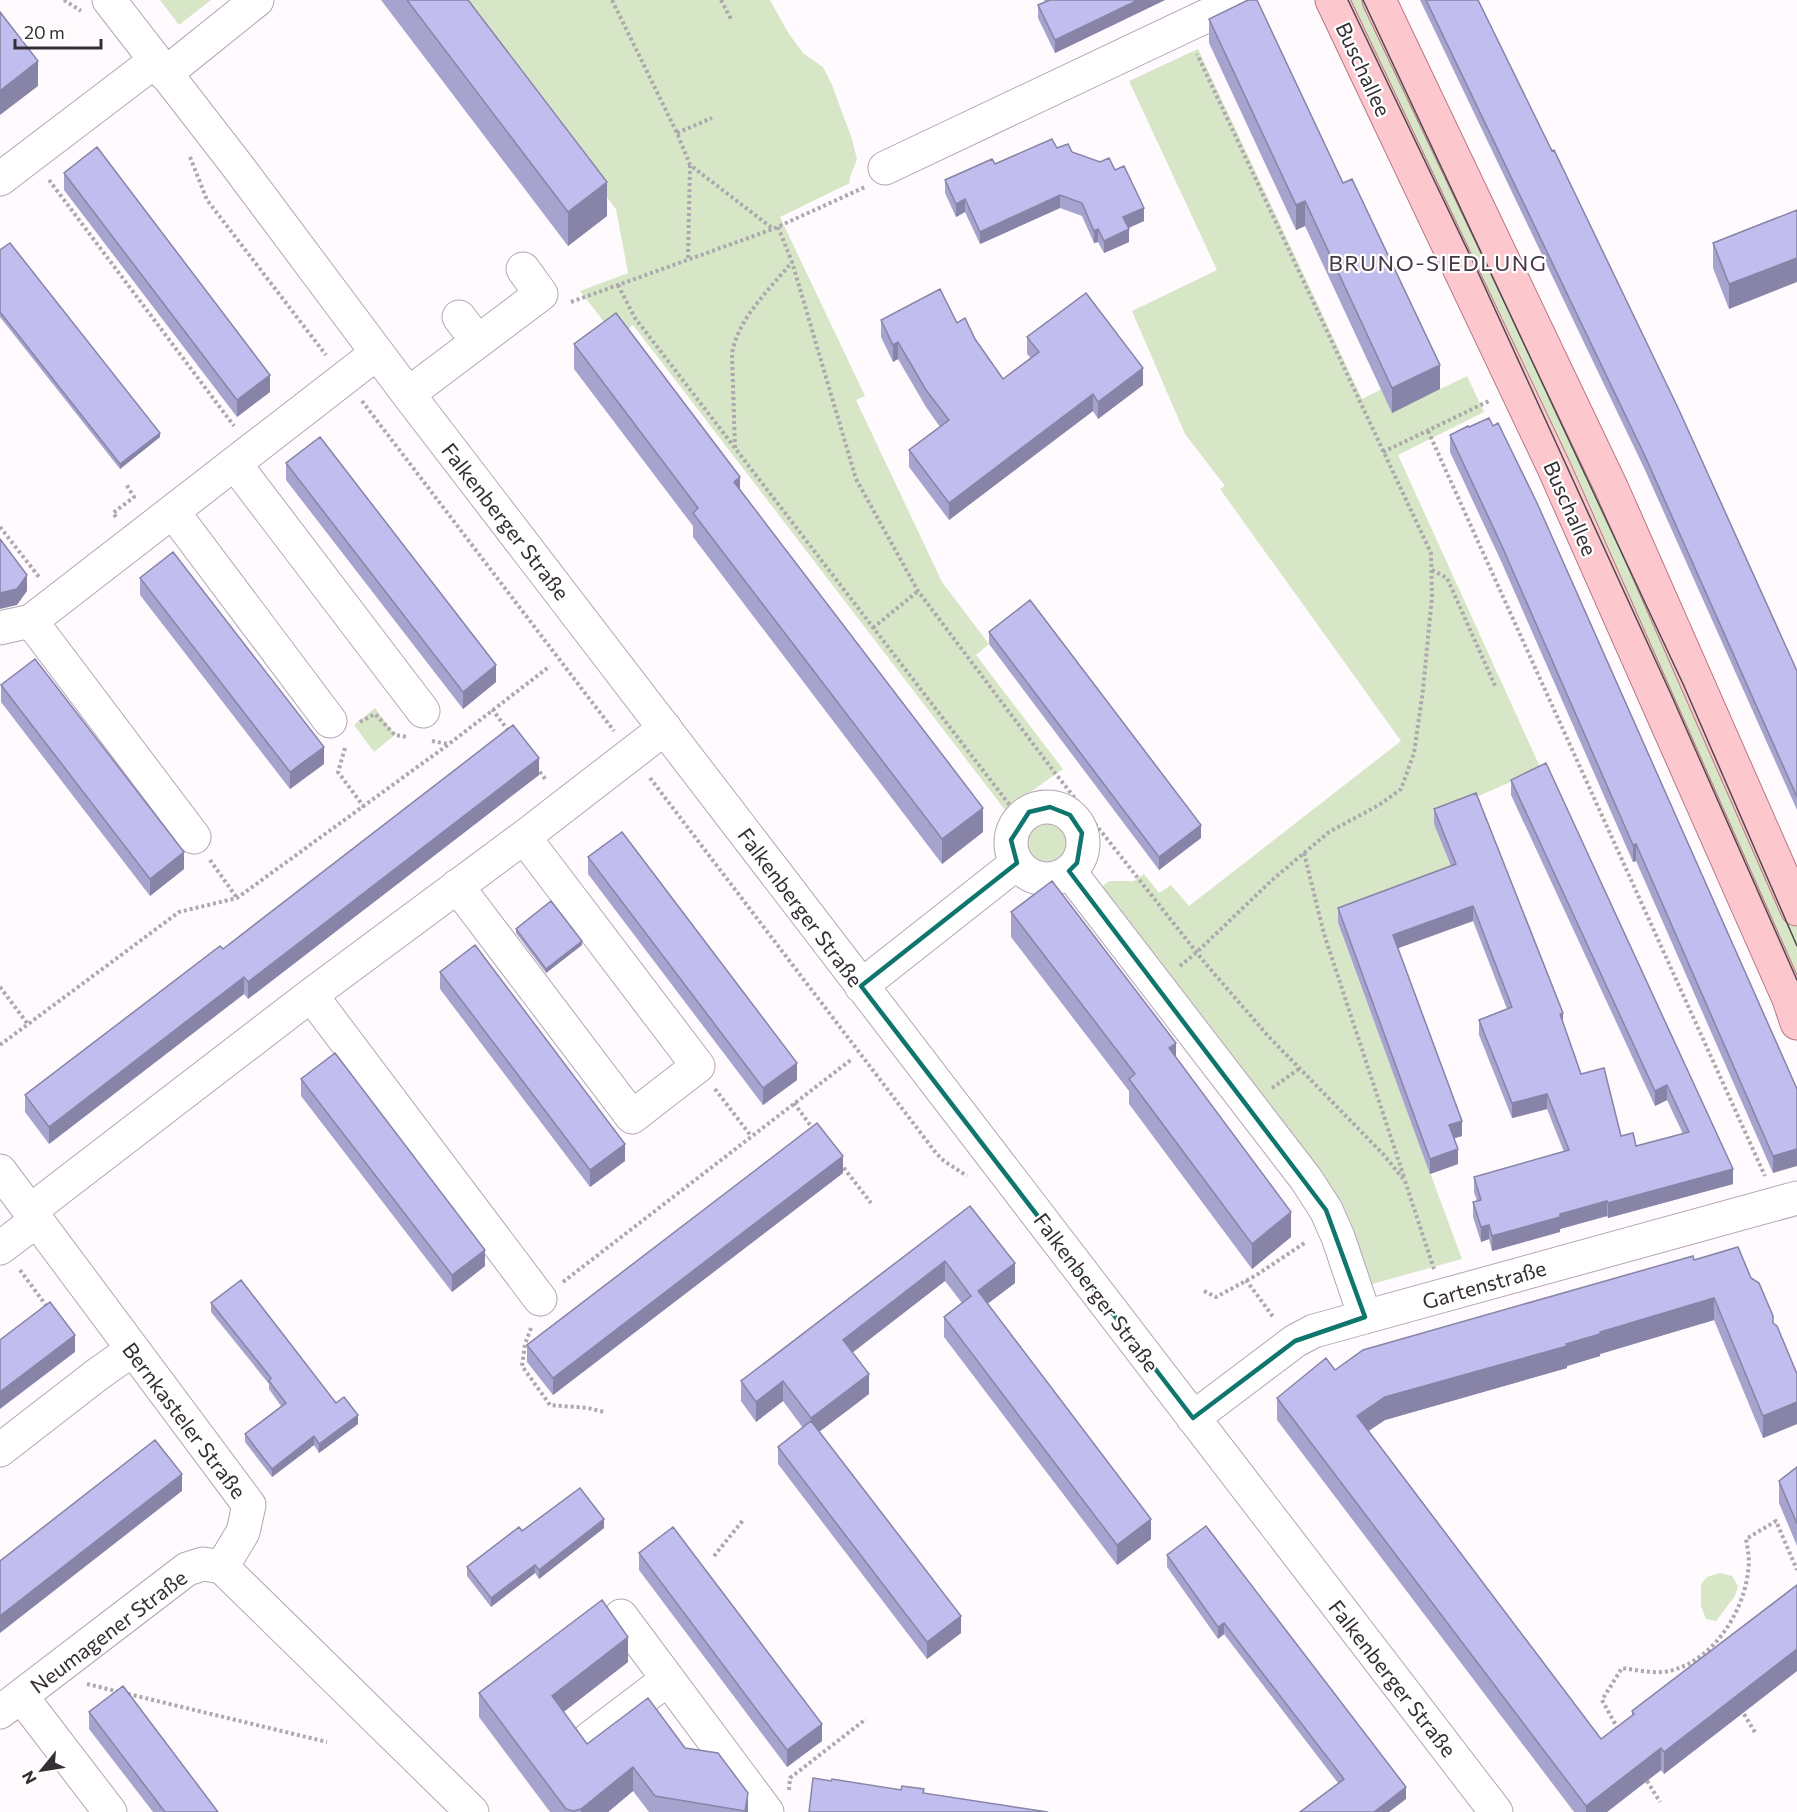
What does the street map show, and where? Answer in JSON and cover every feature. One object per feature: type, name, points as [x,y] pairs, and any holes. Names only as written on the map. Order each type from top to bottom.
[{"type":"main road","name":"Buschallee","points":[[1332,0],[1554,468],[1789,999],[1797,1023]]},
{"type":"main road","name":"Buschallee","points":[[1379,0],[1612,489],[1797,909]]},
{"type":"street","points":[[0,179],[81,100],[160,67],[257,0]]},
{"type":"street","points":[[885,168],[1240,0]]},
{"type":"street","name":"Falkenberger Straße","points":[[97,7],[160,67],[236,164],[408,394],[1193,1418],[1482,1807]]},
{"type":"street","points":[[408,394],[468,329],[532,282]]},
{"type":"street","points":[[194,837],[15,625],[57,601],[377,353]]},
{"type":"street","points":[[244,457],[422,730]]},
{"type":"street","points":[[172,512],[330,721]]},
{"type":"street","points":[[1,1248],[34,1215],[311,995],[524,837],[665,728]]},
{"type":"street","points":[[1039,807],[1061,809],[1070,815],[1082,833],[1083,844],[1077,863],[1069,871],[1060,877],[1048,879],[1025,872],[1017,863],[1012,852],[1011,840],[1020,819],[1039,807]]},
{"type":"street","points":[[457,886],[632,1117],[698,1066],[524,837]]},
{"type":"street","points":[[861,986],[1017,863]]},
{"type":"street","points":[[1069,871],[1306,1179],[1326,1210],[1365,1317]]},
{"type":"street","points":[[311,995],[540,1299]]},
{"type":"street","name":"Bernkasteler Straße","points":[[0,1171],[249,1505],[243,1532],[222,1567]]},
{"type":"street","name":"Gartenstraße","points":[[1193,1418],[1295,1341],[1314,1331],[1797,1198]]},
{"type":"street","points":[[0,1450],[132,1350]]},
{"type":"street","name":"Neumagener Straße","points":[[11,1704],[187,1569],[203,1564],[222,1567]]},
{"type":"street","points":[[222,1567],[472,1812]]},
{"type":"street","points":[[621,1616],[668,1679],[777,1804]]},
{"type":"street","points":[[589,1739],[668,1679]]},
{"type":"street","points":[[11,1704],[110,1812]]},
{"type":"path","points":[[64,0],[97,7]]},
{"type":"path","points":[[612,0],[677,133],[690,165],[688,258]]},
{"type":"path","points":[[722,0],[731,19]]},
{"type":"path","points":[[1184,27],[1431,553],[1432,569],[1432,596],[1423,690],[1414,753],[1401,789],[1378,805],[1329,832],[1272,880],[1197,952]]},
{"type":"path","points":[[677,133],[712,118]]},
{"type":"path","points":[[188,150],[207,200],[936,1153],[969,1177]]},
{"type":"path","points":[[690,165],[775,228],[792,262],[856,478],[918,591],[1055,773],[1197,952],[1269,1036],[1383,1154],[1406,1181]]},
{"type":"path","points":[[532,282],[572,302],[775,228],[863,189],[885,168]]},
{"type":"path","points":[[44,173],[244,457]]},
{"type":"path","points":[[735,449],[732,354],[735,339],[752,310],[792,262]]},
{"type":"path","points":[[618,285],[635,318],[1012,808]]},
{"type":"path","points":[[1383,452],[1489,401]]},
{"type":"path","points":[[1428,431],[1766,1180]]},
{"type":"path","points":[[0,527],[57,601]]},
{"type":"path","points":[[1432,569],[1447,578],[1496,688]]},
{"type":"path","points":[[873,628],[918,591]]},
{"type":"path","points":[[0,1045],[179,912],[237,898],[449,744],[550,666]]},
{"type":"path","points":[[492,709],[514,738]]},
{"type":"path","points":[[330,721],[354,725],[375,714],[395,735],[422,730],[449,744]]},
{"type":"path","points":[[330,721],[347,742],[338,772],[364,807]]},
{"type":"path","points":[[536,766],[565,805]]},
{"type":"path","points":[[194,837],[237,898]]},
{"type":"path","points":[[1304,853],[1324,934],[1435,1274]]},
{"type":"path","points":[[0,987],[27,1023]]},
{"type":"path","points":[[604,1412],[588,1408],[550,1405],[522,1366],[525,1344],[540,1299],[852,1059]]},
{"type":"path","points":[[698,1066],[751,1136]]},
{"type":"path","points":[[794,1103],[815,1131]]},
{"type":"path","points":[[836,1158],[871,1203]]},
{"type":"path","points":[[1204,1292],[1216,1297],[1332,1225]]},
{"type":"path","points":[[1,1248],[50,1310]]},
{"type":"path","points":[[1246,1280],[1277,1321]]},
{"type":"path","points":[[714,1556],[744,1519]]},
{"type":"path","points":[[1622,1737],[1602,1700],[1622,1668],[1664,1672],[1688,1664],[1704,1654],[1735,1615],[1748,1572],[1749,1556],[1746,1539],[1776,1521],[1797,1569]]},
{"type":"path","points":[[1704,1654],[1708,1660]]},
{"type":"path","points":[[86,1683],[327,1742]]},
{"type":"path","points":[[1741,1709],[1756,1734]]},
{"type":"path","points":[[777,1804],[790,1778],[866,1719]]},
{"type":"path","points":[[1619,1730],[1628,1723]]},
{"type":"path","points":[[1647,1781],[1660,1802]]},
{"type":"highlighted area","points":[[1050,807],[1070,815],[1082,833],[1077,863],[1069,871],[1326,1210],[1365,1317],[1295,1341],[1193,1418],[861,986],[1017,863],[1011,840],[1029,812]]},
{"type":"green space","points":[[160,0],[211,0],[179,25]]},
{"type":"green space","points":[[456,0],[770,0],[789,34],[803,53],[823,67],[852,139],[857,159],[850,183],[780,217],[865,396],[856,400],[942,582],[989,644],[976,655],[1063,769],[1005,810],[633,325],[616,337],[580,291],[628,273],[616,209]]},
{"type":"green space","points":[[1340,0],[1370,0],[1706,720],[1797,926],[1797,1000]]},
{"type":"green space","points":[[1198,49],[1362,399],[1382,389],[1393,412],[1467,376],[1484,412],[1398,455],[1541,769],[1439,813],[1435,824],[1456,879],[1338,924],[1462,1259],[1365,1286],[1095,892],[1109,881],[1134,881],[1144,874],[1159,893],[1171,885],[1189,906],[1401,741],[1220,489],[1225,486],[1185,434],[1132,311],[1217,270],[1129,81]]},
{"type":"green space","points":[[375,708],[395,735],[374,752],[354,725]]},
{"type":"green space","points":[[1042,817],[1052,817],[1065,824],[1072,837],[1072,847],[1065,860],[1052,867],[1042,867],[1033,863],[1026,856],[1022,847],[1022,837],[1026,828],[1033,821]]},
{"type":"green space","points":[[1720,1573],[1732,1576],[1738,1586],[1735,1596],[1716,1621],[1706,1619],[1701,1606],[1701,1584],[1707,1577]]},
{"type":"building","points":[[407,0],[468,0],[607,182],[568,212]]},
{"type":"building","points":[[1050,0],[1138,0],[1055,40],[1038,5]]},
{"type":"building","points":[[1248,0],[1257,0],[1343,183],[1352,179],[1440,365],[1392,388],[1305,201],[1296,205],[1209,19]]},
{"type":"building","points":[[1426,0],[1478,0],[1552,151],[1554,150],[1679,410],[1797,671],[1797,797],[1645,456]]},
{"type":"building","points":[[0,12],[38,61],[0,91]]},
{"type":"building","points":[[1052,139],[1057,148],[1068,144],[1072,152],[1100,162],[1109,158],[1115,170],[1124,166],[1144,208],[1123,217],[1129,229],[1104,241],[1098,229],[1094,231],[1082,203],[1060,195],[980,232],[965,199],[956,204],[945,180],[992,159],[995,164]]},
{"type":"building","points":[[97,147],[270,375],[237,400],[64,173]]},
{"type":"building","points":[[1797,210],[1797,258],[1729,284],[1713,243]]},
{"type":"building","points":[[10,243],[160,433],[120,464],[0,312],[0,250]]},
{"type":"building","points":[[940,289],[957,323],[965,318],[975,339],[1003,379],[1039,352],[1027,337],[1086,293],[1143,368],[1098,402],[1093,394],[949,503],[909,450],[949,420],[926,390],[898,342],[893,345],[881,320]]},
{"type":"building","points":[[616,313],[740,477],[734,482],[983,808],[942,839],[693,513],[698,508],[574,344]]},
{"type":"building","points":[[1489,418],[1493,426],[1498,423],[1537,503],[1797,1089],[1797,1149],[1773,1156],[1636,844],[1633,845],[1501,544],[1450,435]]},
{"type":"building","points":[[320,437],[496,665],[463,692],[286,463]]},
{"type":"building","points":[[0,539],[27,575],[17,589],[0,593]]},
{"type":"building","points":[[173,552],[324,747],[290,772],[140,578]]},
{"type":"building","points":[[1030,600],[1201,825],[1159,857],[989,632]]},
{"type":"building","points":[[35,659],[184,852],[150,879],[1,685]]},
{"type":"building","points":[[513,725],[539,758],[248,982],[244,977],[49,1127],[25,1095],[220,946],[223,949]]},
{"type":"building","points":[[1546,763],[1733,1169],[1560,1214],[1560,1217],[1492,1236],[1489,1225],[1481,1227],[1473,1202],[1481,1200],[1474,1177],[1569,1150],[1547,1094],[1512,1103],[1479,1020],[1512,1007],[1473,906],[1393,935],[1462,1121],[1449,1125],[1458,1149],[1430,1159],[1338,908],[1456,864],[1434,809],[1476,793],[1563,1013],[1560,1014],[1581,1074],[1604,1068],[1621,1136],[1633,1133],[1636,1146],[1689,1132],[1667,1085],[1655,1091],[1511,780]]},
{"type":"building","points":[[622,832],[797,1063],[763,1088],[588,857]]},
{"type":"building","points":[[1052,881],[1176,1043],[1169,1048],[1291,1212],[1252,1244],[1129,1079],[1135,1074],[1011,912]]},
{"type":"building","points":[[551,901],[582,941],[546,969],[516,929]]},
{"type":"building","points":[[475,945],[625,1144],[590,1170],[440,972]]},
{"type":"building","points":[[335,1053],[485,1250],[452,1275],[301,1079]]},
{"type":"building","points":[[817,1123],[843,1156],[553,1378],[527,1345]]},
{"type":"building","points":[[970,1206],[1015,1263],[978,1291],[1151,1519],[1117,1545],[944,1317],[971,1296],[945,1261],[843,1340],[869,1374],[811,1418],[783,1381],[756,1402],[741,1381]]},
{"type":"building","points":[[1738,1247],[1751,1278],[1759,1283],[1773,1316],[1773,1323],[1777,1326],[1797,1374],[1797,1402],[1763,1416],[1714,1298],[1600,1332],[1600,1334],[1566,1344],[1567,1346],[1385,1397],[1357,1416],[1601,1739],[1634,1714],[1632,1711],[1797,1585],[1797,1649],[1664,1752],[1661,1748],[1586,1806],[1277,1398],[1326,1358],[1335,1370],[1363,1350],[1693,1256],[1694,1260]]},
{"type":"building","points":[[241,1280],[336,1403],[344,1397],[358,1415],[319,1444],[314,1436],[272,1469],[245,1434],[286,1403],[269,1381],[271,1378],[211,1303]]},
{"type":"building","points":[[50,1302],[75,1335],[0,1392],[0,1340]]},
{"type":"building","points":[[811,1421],[961,1616],[927,1642],[778,1447]]},
{"type":"building","points":[[155,1440],[182,1474],[0,1616],[0,1561]]},
{"type":"building","points":[[1797,1467],[1797,1524],[1779,1481]]},
{"type":"building","points":[[580,1488],[604,1519],[539,1570],[535,1565],[491,1598],[467,1567],[519,1527],[522,1531]]},
{"type":"building","points":[[1206,1526],[1406,1787],[1374,1812],[1300,1812],[1344,1779],[1224,1623],[1218,1627],[1167,1555]]},
{"type":"building","points":[[673,1527],[822,1724],[787,1750],[639,1553]]},
{"type":"building","points":[[602,1600],[628,1637],[552,1696],[587,1744],[648,1698],[685,1748],[718,1753],[748,1793],[745,1811],[655,1796],[633,1767],[581,1809],[573,1811],[566,1809],[479,1693]]},
{"type":"building","points":[[123,1686],[218,1812],[165,1812],[89,1712]]},
{"type":"building","points":[[813,1778],[901,1790],[902,1786],[924,1789],[923,1793],[1048,1812],[809,1812]]},
{"type":"tram line","points":[[1348,0],[1477,270],[1670,692],[1797,980]]},
{"type":"tram line","points":[[1363,0],[1684,686],[1797,946]]},
{"type":"district","name":"BRUNO-SIEDLUNG","points":[[1438,262]]}]
